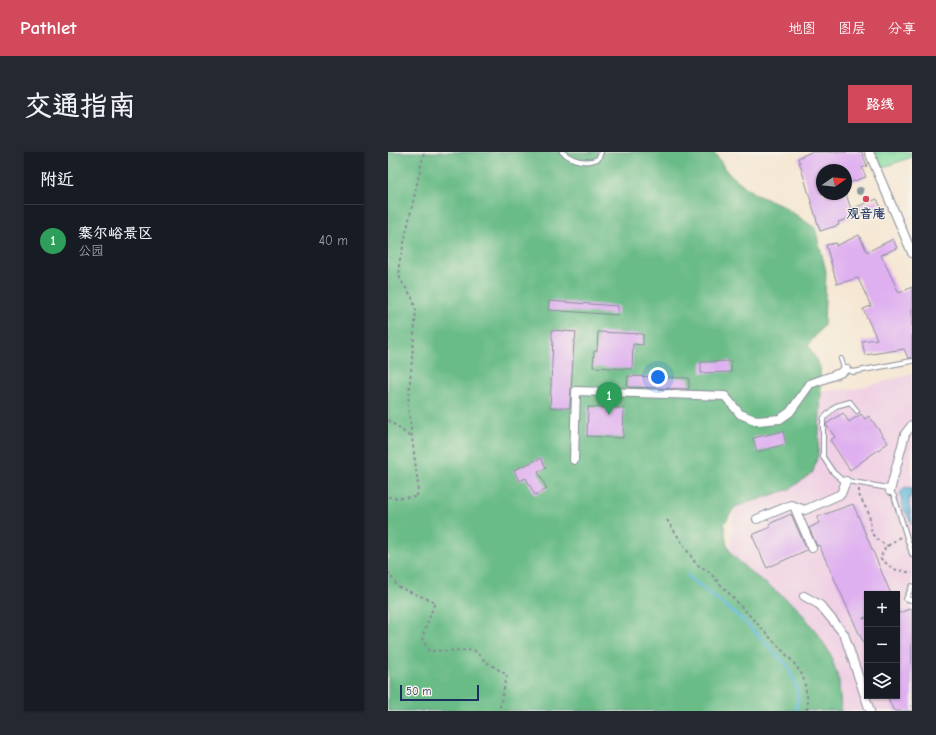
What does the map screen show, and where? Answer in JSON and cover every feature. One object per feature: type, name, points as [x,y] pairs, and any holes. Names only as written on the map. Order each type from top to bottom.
[{"type":"street","points":[[869,152],[912,253]]},
{"type":"street","points":[[574,460],[576,391],[725,396],[740,414],[757,421],[780,419],[790,412],[810,384],[840,373],[846,369]]},
{"type":"street","points":[[890,491],[905,434],[912,425]]},
{"type":"street","points":[[757,519],[791,505],[805,510],[841,494],[846,480]]},
{"type":"street","points":[[794,506],[812,548]]},
{"type":"street","points":[[804,596],[820,605],[844,634],[870,711]]},
{"type":"lane","points":[[562,152],[580,162],[591,161],[598,158],[601,152]]},
{"type":"lane","points":[[841,358],[844,368],[853,372],[912,361]]},
{"type":"lane","points":[[857,411],[850,402],[836,406],[823,419],[824,457],[833,472],[842,480],[888,488],[894,496],[912,554]]},
{"type":"lane","points":[[912,586],[906,600],[912,600]]},
{"type":"path","points":[[388,497],[417,497],[418,485],[408,406],[416,311],[412,297],[400,279],[399,265],[424,152]]},
{"type":"path","points":[[388,420],[412,438]]},
{"type":"path","points":[[858,483],[859,495],[869,514],[872,534],[879,541],[888,546]]},
{"type":"path","points":[[667,520],[696,564],[708,572],[793,662],[803,676],[807,696],[807,711]]},
{"type":"path","points":[[906,533],[885,548],[880,558],[892,569],[912,573]]},
{"type":"path","points":[[388,572],[398,587],[435,602],[422,638],[429,651],[474,650],[485,661],[507,675],[499,711]]},
{"type":"shaded area","points":[[912,374],[912,711],[841,711],[753,574],[730,552],[735,507],[823,391],[855,389]]},
{"type":"green space","points":[[388,152],[714,152],[728,173],[756,195],[780,204],[815,228],[826,271],[824,325],[808,345],[820,367],[821,394],[818,454],[813,472],[790,489],[735,507],[724,524],[726,541],[730,552],[748,570],[797,607],[830,653],[839,681],[841,711],[388,711]]},
{"type":"green space","points":[[875,152],[912,152],[912,157],[881,168]]},
{"type":"water","points":[[905,487],[912,488],[912,496],[910,496],[909,504],[912,525],[906,512],[904,511],[900,493]]},
{"type":"building","points":[[811,152],[862,152],[867,166],[862,168],[866,177],[852,182],[852,164],[816,164],[816,200],[848,200],[851,209],[877,199],[881,208],[858,217],[857,216],[838,222],[839,225],[820,231],[798,158]]},
{"type":"building","points":[[859,235],[867,252],[893,239],[897,248],[881,255],[899,293],[912,287],[912,358],[908,358],[904,349],[865,355],[862,341],[877,339],[863,309],[871,306],[858,278],[837,284],[826,245],[836,243],[836,246]]},
{"type":"building","points":[[549,301],[618,306],[618,315],[548,310]]},
{"type":"building","points":[[552,330],[576,332],[574,341],[570,408],[550,408],[553,340]]},
{"type":"building","points":[[598,332],[643,334],[643,345],[633,344],[632,369],[593,367],[594,351],[597,351]]},
{"type":"building","points":[[731,361],[731,372],[701,373],[701,362]]},
{"type":"building","points":[[628,376],[689,378],[689,389],[627,387]]},
{"type":"building","points":[[588,407],[624,408],[623,438],[587,436]]},
{"type":"building","points":[[843,413],[849,422],[861,414],[865,419],[869,416],[888,443],[850,470],[830,440],[835,437],[826,425]]},
{"type":"building","points":[[783,431],[786,444],[757,452],[753,438]]},
{"type":"building","points":[[541,458],[546,468],[538,472],[547,489],[535,495],[526,478],[519,481],[514,470]]},
{"type":"building","points":[[853,504],[890,591],[864,591],[864,644],[819,545],[817,546],[809,528],[819,523],[817,517]]},
{"type":"building","points":[[791,514],[807,550],[767,568],[752,535],[771,527],[769,524]]},
{"type":"building","points":[[912,608],[912,711],[894,711],[888,699],[900,699],[900,613]]},
{"type":"waterway","points":[[688,576],[744,621],[788,666],[797,688],[798,697],[796,711]]},
{"type":"place","name":"观音庵","points":[[866,199]]},
{"type":"place","name":"寨尔峪景区","points":[[609,415]]}]
